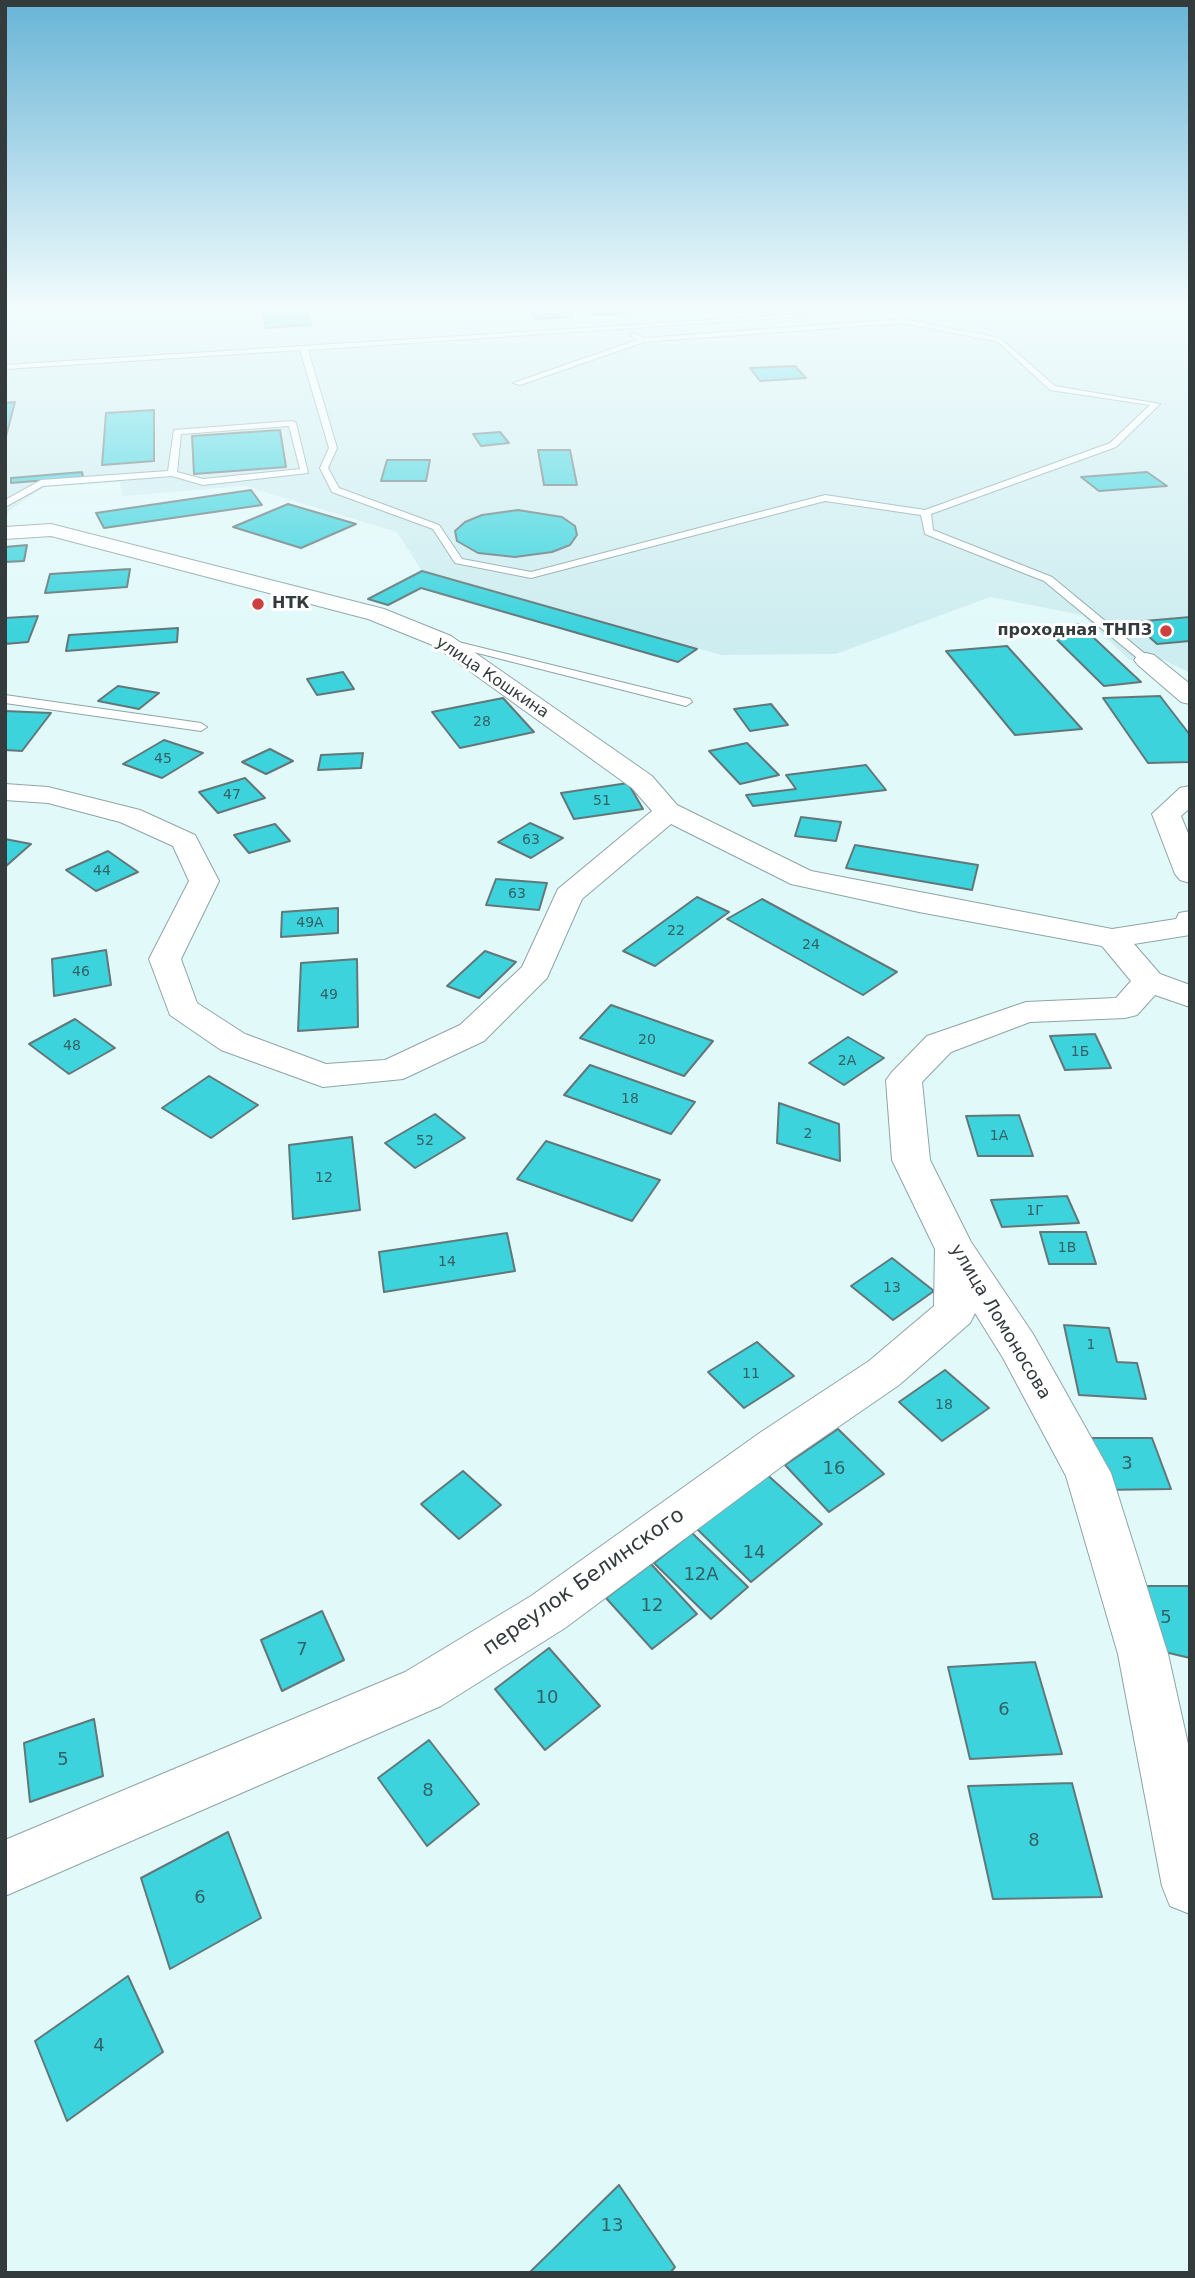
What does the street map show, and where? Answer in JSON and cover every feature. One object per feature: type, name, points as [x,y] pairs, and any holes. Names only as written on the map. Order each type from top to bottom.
[{"type":"street","name":"улица Кошкина","points":[[5,533],[51,530],[376,614],[443,641],[642,782],[667,811]]},
{"type":"street","points":[[1146,660],[1190,697]]},
{"type":"street","points":[[5,792],[48,795],[130,816],[186,841],[204,881],[165,959],[183,1008],[233,1042],[323,1076],[391,1071],[472,1032],[536,971],[569,895],[655,826],[667,811],[802,878],[919,903],[1112,938],[1188,926],[1190,920]]},
{"type":"street","points":[[1190,794],[1166,814],[1190,874]]},
{"type":"street","points":[[1112,938],[1149,981],[1190,996]]},
{"type":"street","name":"улица Ломоносова","points":[[1149,981],[1125,1008],[1026,1012],[939,1044],[904,1080],[911,1160],[955,1249],[1018,1346],[1088,1473],[1143,1654],[1190,1886]]},
{"type":"street","name":"переулок Белинского","points":[[5,1868],[423,1689],[548,1612],[777,1445],[884,1373],[955,1312],[955,1249]]},
{"type":"lane","points":[[324,416],[333,448],[324,468],[335,490],[436,527],[458,561],[531,575],[825,498],[926,513],[1112,445],[1143,416]]},
{"type":"lane","points":[[5,504],[41,483],[172,473],[203,482],[305,471],[292,423],[177,432],[172,473]]},
{"type":"lane","points":[[926,513],[928,532],[1048,579],[1146,660]]},
{"type":"lane","points":[[443,641],[686,702]]},
{"type":"lane","points":[[5,699],[201,727]]},
{"type":"shaded area","points":[[5,416],[1190,416],[1190,673],[1164,660],[1130,660],[1082,615],[990,597],[836,654],[721,655],[422,571],[397,532],[244,486],[122,496],[120,482],[44,487],[9,511],[5,525]]},
{"type":"building","points":[[5,416],[11,416],[5,440]]},
{"type":"building","points":[[106,416],[154,416],[154,461],[102,465]]},
{"type":"building","points":[[280,430],[286,467],[194,474],[192,436]]},
{"type":"building","points":[[500,432],[509,443],[481,446],[473,434]]},
{"type":"building","points":[[538,450],[570,450],[577,485],[544,485]]},
{"type":"building","points":[[387,460],[430,460],[426,481],[381,481]]},
{"type":"building","points":[[82,472],[83,477],[11,483],[11,478]]},
{"type":"building","points":[[1147,472],[1167,486],[1099,491],[1081,477]]},
{"type":"building","points":[[251,490],[262,505],[104,528],[96,513]]},
{"type":"building","points":[[288,504],[356,524],[301,548],[233,527]]},
{"type":"building","points":[[518,510],[562,517],[575,526],[577,535],[570,545],[552,552],[515,557],[478,553],[457,541],[455,531],[465,522],[482,515]]},
{"type":"building","points":[[27,545],[24,561],[5,562],[5,547]]},
{"type":"building","points":[[130,569],[127,587],[45,593],[50,574]]},
{"type":"building","points":[[422,571],[697,649],[678,662],[421,588],[388,605],[368,599]]},
{"type":"building","points":[[38,616],[28,642],[5,644],[5,618]]},
{"type":"building","name":"проходная ТНПЗ","points":[[1190,617],[1190,641],[1157,644],[1133,622]]},
{"type":"building","points":[[1079,624],[1141,682],[1104,686],[1044,627]]},
{"type":"building","points":[[178,628],[177,642],[66,651],[69,635]]},
{"type":"building","points":[[1007,646],[1082,729],[1015,735],[946,651]]},
{"type":"building","points":[[343,672],[354,689],[317,695],[307,679]]},
{"type":"building","points":[[118,686],[159,693],[139,709],[98,701]]},
{"type":"building","points":[[1160,696],[1190,735],[1190,762],[1148,763],[1103,698]]},
{"type":"building","points":[[503,698],[534,732],[460,748],[432,712]]},
{"type":"building","points":[[771,704],[788,725],[750,731],[734,709]]},
{"type":"building","points":[[5,711],[51,713],[22,751],[5,750]]},
{"type":"building","points":[[164,740],[203,753],[162,778],[123,764]]},
{"type":"building","points":[[747,743],[779,775],[740,784],[709,751]]},
{"type":"building","points":[[270,749],[293,761],[266,774],[242,762]]},
{"type":"building","points":[[363,753],[361,768],[318,770],[321,755]]},
{"type":"building","points":[[866,765],[886,790],[753,806],[746,795],[796,789],[786,775]]},
{"type":"building","points":[[245,778],[265,798],[218,813],[199,792]]},
{"type":"building","points":[[628,783],[643,809],[574,819],[561,793]]},
{"type":"building","points":[[801,817],[841,822],[836,841],[795,836]]},
{"type":"building","points":[[530,823],[563,838],[531,858],[498,842]]},
{"type":"building","points":[[275,824],[290,841],[249,853],[234,835]]},
{"type":"building","points":[[5,839],[31,844],[5,867]]},
{"type":"building","points":[[855,845],[978,865],[972,890],[846,868]]},
{"type":"building","points":[[108,851],[138,872],[96,891],[66,870]]},
{"type":"building","points":[[496,879],[547,883],[539,910],[486,905]]},
{"type":"building","points":[[697,897],[729,912],[655,966],[623,951]]},
{"type":"building","points":[[762,899],[897,972],[863,995],[727,919]]},
{"type":"building","points":[[338,908],[338,933],[281,937],[282,912]]},
{"type":"building","points":[[106,950],[111,985],[54,996],[52,959]]},
{"type":"building","points":[[485,951],[516,962],[479,998],[447,986]]},
{"type":"building","points":[[357,959],[358,1027],[298,1031],[301,963]]},
{"type":"building","points":[[611,1005],[713,1041],[684,1076],[580,1038]]},
{"type":"building","points":[[75,1019],[115,1048],[69,1074],[29,1044]]},
{"type":"building","points":[[1095,1034],[1111,1068],[1065,1070],[1050,1036]]},
{"type":"building","points":[[848,1037],[884,1058],[844,1085],[809,1063]]},
{"type":"building","points":[[590,1065],[695,1102],[671,1134],[564,1095]]},
{"type":"building","points":[[209,1076],[258,1105],[211,1138],[162,1108]]},
{"type":"building","points":[[779,1103],[839,1124],[840,1161],[777,1143]]},
{"type":"building","points":[[435,1114],[465,1138],[415,1168],[385,1143]]},
{"type":"building","points":[[1019,1115],[1033,1156],[978,1156],[966,1116]]},
{"type":"building","points":[[352,1137],[360,1210],[293,1219],[289,1145]]},
{"type":"building","points":[[546,1141],[660,1180],[632,1221],[517,1179]]},
{"type":"building","points":[[1067,1196],[1079,1223],[1002,1227],[991,1200]]},
{"type":"building","points":[[1040,1232],[1086,1232],[1096,1264],[1049,1264]]},
{"type":"building","points":[[507,1233],[515,1271],[384,1292],[379,1252]]},
{"type":"building","points":[[892,1258],[934,1291],[893,1320],[851,1286]]},
{"type":"building","points":[[1064,1325],[1109,1328],[1117,1362],[1137,1363],[1146,1399],[1079,1395]]},
{"type":"building","points":[[757,1342],[794,1376],[744,1408],[708,1372]]},
{"type":"building","points":[[945,1370],[989,1408],[942,1441],[899,1402]]},
{"type":"building","points":[[838,1429],[884,1474],[829,1512],[785,1465]]},
{"type":"building","points":[[1084,1438],[1152,1438],[1171,1489],[1100,1490]]},
{"type":"building","points":[[463,1471],[501,1505],[459,1539],[421,1504]]},
{"type":"building","points":[[763,1471],[822,1524],[751,1582],[693,1525]]},
{"type":"building","points":[[692,1533],[748,1587],[711,1619],[654,1563]]},
{"type":"building","points":[[651,1564],[697,1614],[652,1649],[606,1598]]},
{"type":"building","points":[[1132,1586],[1190,1586],[1190,1658],[1152,1649]]},
{"type":"building","points":[[322,1611],[344,1660],[282,1691],[261,1640]]},
{"type":"building","points":[[549,1648],[600,1706],[545,1750],[495,1689]]},
{"type":"building","points":[[1035,1662],[1062,1754],[970,1759],[948,1667]]},
{"type":"building","points":[[94,1719],[103,1776],[30,1802],[24,1743]]},
{"type":"building","points":[[429,1740],[479,1804],[427,1846],[378,1778]]},
{"type":"building","points":[[1072,1783],[1102,1897],[993,1899],[968,1786]]},
{"type":"building","points":[[228,1832],[261,1918],[170,1969],[141,1878]]},
{"type":"building","points":[[128,1976],[163,2052],[67,2121],[35,2041]]},
{"type":"building","points":[[619,2185],[675,2267],[670,2273],[529,2273]]},
{"type":"place","name":"НТК","points":[[258,604]]},
{"type":"place","name":"проходная ТНПЗ","points":[[1166,631]]}]
